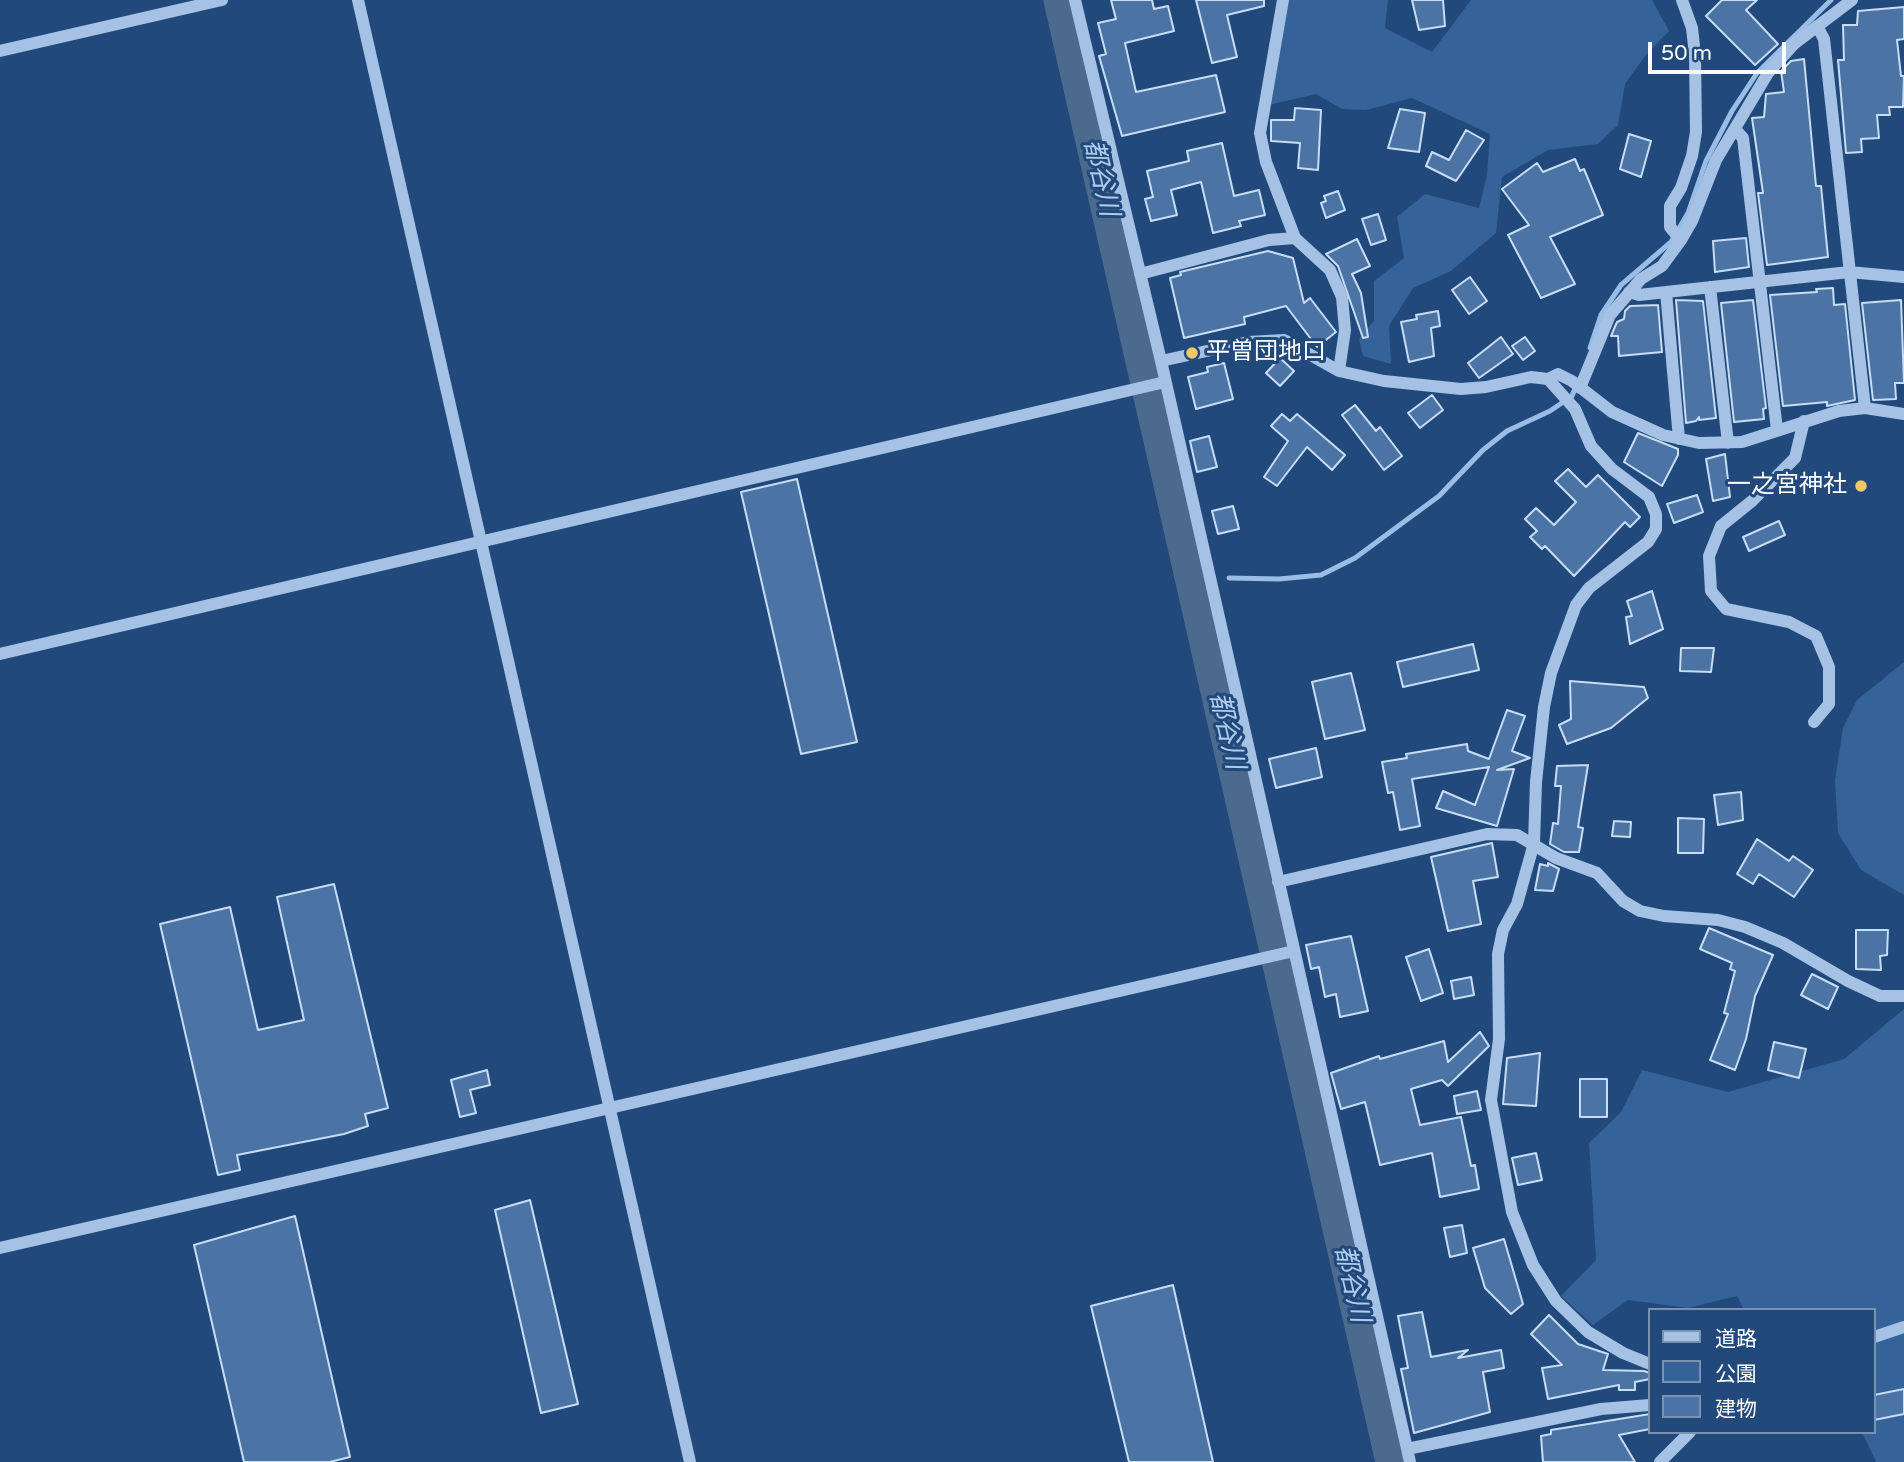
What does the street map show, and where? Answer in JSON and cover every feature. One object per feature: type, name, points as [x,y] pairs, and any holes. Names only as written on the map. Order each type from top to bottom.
[{"type":"street","points":[[0,51],[222,0]]},
{"type":"street","points":[[358,0],[690,1462]]},
{"type":"street","points":[[1075,0],[1161,361],[1162,383],[1278,882],[1289,952],[1409,1455],[1601,1409],[1648,1405]]},
{"type":"street","points":[[1283,0],[1260,133],[1266,162],[1295,237],[1330,271],[1342,298],[1345,330],[1339,372]]},
{"type":"street","points":[[1676,235],[1670,206],[1688,167],[1696,132],[1695,55],[1692,28],[1682,0]]},
{"type":"street","points":[[1580,388],[1610,315],[1641,279],[1662,266],[1676,235],[1692,221],[1716,160],[1768,73],[1794,44],[1852,0]]},
{"type":"street","points":[[1817,26],[1824,39],[1865,408]]},
{"type":"street","points":[[1735,128],[1743,138],[1777,430]]},
{"type":"street","points":[[1140,274],[1269,240],[1295,237]]},
{"type":"street","points":[[1629,292],[1639,295],[1849,272],[1904,277]]},
{"type":"street","points":[[1710,287],[1728,443]]},
{"type":"street","points":[[1666,292],[1679,439]]},
{"type":"street","points":[[1161,361],[1248,342],[1284,340],[1339,372],[1384,381],[1461,389],[1486,387],[1531,377],[1548,379],[1558,374],[1612,412],[1662,435],[1699,443],[1742,442],[1804,421],[1865,408],[1904,414]]},
{"type":"street","points":[[1548,379],[1575,409],[1591,446],[1612,469],[1649,497],[1656,514],[1656,529],[1648,542],[1589,588],[1568,623],[1544,707],[1536,782],[1534,843],[1517,904],[1503,930],[1498,954],[1499,1039],[1490,1100],[1511,1212],[1533,1265],[1556,1301],[1588,1332],[1623,1353],[1648,1363]]},
{"type":"street","points":[[0,654],[1162,383]]},
{"type":"street","points":[[1804,421],[1794,458],[1752,501],[1721,526],[1709,556],[1711,591],[1726,609],[1789,622],[1816,636],[1829,667],[1829,704],[1814,722]]},
{"type":"street","points":[[1278,882],[1487,834],[1517,835],[1556,858],[1597,873],[1623,901],[1640,911],[1664,916],[1718,920],[1745,927],[1783,943],[1848,981],[1880,996],[1904,996]]},
{"type":"street","points":[[0,1248],[1289,952]]},
{"type":"street","points":[[1876,1335],[1904,1327]]},
{"type":"street","points":[[1660,1462],[1688,1434]]},
{"type":"green space","points":[[1283,0],[1388,0],[1385,28],[1432,52],[1471,0],[1652,0],[1669,31],[1645,56],[1625,84],[1618,125],[1598,144],[1548,150],[1502,177],[1496,233],[1451,271],[1413,288],[1389,326],[1391,364],[1363,356],[1359,339],[1374,321],[1374,281],[1404,258],[1397,217],[1425,194],[1479,208],[1487,175],[1490,134],[1412,98],[1366,110],[1342,109],[1316,94],[1264,106]]},
{"type":"green space","points":[[1904,662],[1904,895],[1861,870],[1838,833],[1835,780],[1843,728],[1857,700]]},
{"type":"green space","points":[[1904,1009],[1904,1462],[1876,1462],[1863,1434],[1876,1434],[1876,1308],[1743,1308],[1737,1296],[1688,1308],[1628,1300],[1593,1325],[1561,1296],[1596,1260],[1589,1143],[1621,1112],[1642,1070],[1728,1092],[1844,1059]]},
{"type":"building","points":[[1111,0],[1152,0],[1154,9],[1168,6],[1174,31],[1125,43],[1136,92],[1216,75],[1225,112],[1122,136],[1099,56],[1106,54],[1098,23],[1116,19]]},
{"type":"building","points":[[1196,0],[1264,0],[1264,6],[1227,15],[1237,57],[1212,63]]},
{"type":"building","points":[[1412,0],[1443,0],[1445,26],[1419,30]]},
{"type":"building","points":[[1722,0],[1757,0],[1746,10],[1778,44],[1755,65],[1706,16]]},
{"type":"building","points":[[1904,7],[1904,39],[1897,40],[1901,76],[1904,76],[1903,107],[1889,107],[1890,115],[1877,115],[1879,138],[1861,139],[1862,152],[1846,153],[1838,60],[1844,60],[1843,25],[1857,25],[1858,11]]},
{"type":"building","points":[[1804,59],[1816,186],[1821,186],[1828,257],[1767,265],[1758,193],[1763,193],[1752,118],[1764,117],[1766,94],[1784,92],[1781,71],[1791,61]]},
{"type":"building","points":[[1295,108],[1321,110],[1318,170],[1298,168],[1300,143],[1271,141],[1271,120],[1294,120]]},
{"type":"building","points":[[1400,109],[1425,113],[1419,152],[1388,148]]},
{"type":"building","points":[[1466,130],[1484,140],[1456,181],[1426,166],[1432,152],[1449,160]]},
{"type":"building","points":[[1629,134],[1651,141],[1641,177],[1620,169]]},
{"type":"building","points":[[1222,143],[1234,196],[1259,190],[1265,215],[1239,221],[1241,226],[1213,233],[1201,182],[1171,190],[1177,215],[1151,221],[1145,199],[1153,197],[1147,171],[1189,161],[1187,151]]},
{"type":"building","points":[[1575,159],[1580,171],[1584,169],[1603,215],[1550,237],[1575,284],[1541,298],[1508,235],[1529,225],[1502,189],[1537,163],[1543,172]]},
{"type":"building","points":[[1338,191],[1345,210],[1326,218],[1321,203],[1326,201],[1324,196]]},
{"type":"building","points":[[1378,214],[1386,240],[1371,245],[1362,219]]},
{"type":"building","points":[[1746,238],[1749,267],[1715,272],[1713,241]]},
{"type":"building","points":[[1357,239],[1370,266],[1352,274],[1361,293],[1368,337],[1363,338],[1338,266],[1326,254]]},
{"type":"building","points":[[1268,251],[1293,258],[1304,303],[1310,298],[1336,332],[1317,347],[1286,306],[1244,317],[1245,324],[1184,338],[1170,278],[1181,275],[1180,272]]},
{"type":"building","points":[[1470,277],[1487,301],[1469,314],[1452,290]]},
{"type":"building","points":[[1833,288],[1834,305],[1845,304],[1855,400],[1827,406],[1827,402],[1783,406],[1770,295],[1817,292],[1816,289]]},
{"type":"building","points":[[1676,300],[1703,301],[1716,418],[1699,420],[1699,417],[1696,421],[1686,423]]},
{"type":"building","points":[[1753,300],[1766,408],[1763,409],[1764,419],[1734,422],[1721,303]]},
{"type":"building","points":[[1901,300],[1904,383],[1895,383],[1896,399],[1873,400],[1862,303]]},
{"type":"building","points":[[1658,305],[1662,352],[1619,356],[1618,336],[1611,336],[1617,322],[1624,319],[1625,311],[1630,306]]},
{"type":"building","points":[[1438,311],[1440,326],[1431,328],[1434,356],[1409,362],[1401,322],[1417,319],[1416,315]]},
{"type":"building","points":[[1501,337],[1513,354],[1479,378],[1468,363]]},
{"type":"building","points":[[1525,337],[1535,351],[1523,360],[1512,346]]},
{"type":"building","points":[[1280,358],[1294,371],[1280,386],[1266,373]]},
{"type":"building","points":[[1224,363],[1233,399],[1196,409],[1188,377],[1208,372],[1207,367]]},
{"type":"building","points":[[1432,395],[1443,410],[1420,428],[1408,413]]},
{"type":"building","points":[[1355,405],[1376,431],[1380,427],[1402,456],[1384,470],[1342,415]]},
{"type":"building","points":[[1282,414],[1290,421],[1297,414],[1345,455],[1332,470],[1307,447],[1277,486],[1264,477],[1288,441],[1271,426]]},
{"type":"building","points":[[1638,433],[1678,449],[1678,455],[1662,486],[1624,462]]},
{"type":"building","points":[[1209,436],[1217,467],[1197,472],[1190,441]]},
{"type":"building","points":[[1725,454],[1730,497],[1713,501],[1706,459]]},
{"type":"building","points":[[1568,469],[1586,487],[1598,475],[1640,517],[1630,527],[1625,522],[1574,576],[1545,546],[1542,549],[1530,537],[1537,531],[1525,519],[1536,508],[1554,525],[1576,502],[1555,481]]},
{"type":"building","points":[[797,479],[857,742],[801,754],[741,492]]},
{"type":"building","points":[[1697,495],[1703,512],[1674,523],[1667,504]]},
{"type":"building","points":[[1233,506],[1239,529],[1218,534],[1212,511]]},
{"type":"building","points":[[1779,521],[1785,535],[1749,551],[1743,537]]},
{"type":"building","points":[[1652,591],[1663,629],[1630,644],[1626,617],[1632,616],[1627,601]]},
{"type":"building","points":[[1473,644],[1479,670],[1403,687],[1397,662]]},
{"type":"building","points":[[1681,648],[1714,648],[1711,672],[1680,671]]},
{"type":"building","points":[[1351,673],[1365,730],[1325,739],[1312,682]]},
{"type":"building","points":[[1570,681],[1644,687],[1648,698],[1611,728],[1567,744],[1559,725],[1571,719]]},
{"type":"building","points":[[1507,710],[1525,716],[1512,751],[1530,758],[1497,770],[1514,769],[1497,826],[1436,808],[1443,791],[1475,805],[1489,767],[1412,779],[1420,826],[1400,830],[1393,792],[1388,793],[1382,762],[1407,758],[1406,754],[1467,744],[1468,751],[1489,759]]},
{"type":"building","points":[[1316,748],[1322,777],[1276,788],[1269,759]]},
{"type":"building","points":[[1588,765],[1578,827],[1583,828],[1579,852],[1564,852],[1550,844],[1553,823],[1558,824],[1561,786],[1555,786],[1557,766]]},
{"type":"building","points":[[1741,792],[1743,820],[1718,825],[1714,795]]},
{"type":"building","points":[[1678,818],[1704,819],[1703,853],[1678,853]]},
{"type":"building","points":[[1614,821],[1631,822],[1630,837],[1612,836]]},
{"type":"building","points":[[1757,839],[1789,861],[1793,856],[1813,870],[1794,897],[1759,874],[1753,884],[1737,874]]},
{"type":"building","points":[[1492,843],[1498,877],[1473,881],[1481,924],[1448,931],[1431,857]]},
{"type":"building","points":[[1548,863],[1559,869],[1553,891],[1535,890],[1540,864],[1548,866]]},
{"type":"building","points":[[334,884],[388,1108],[365,1114],[368,1126],[344,1134],[237,1155],[240,1170],[218,1175],[160,924],[230,907],[258,1030],[304,1020],[277,897]]},
{"type":"building","points":[[1709,928],[1773,955],[1755,996],[1746,1039],[1735,1070],[1710,1060],[1728,1014],[1724,1013],[1735,971],[1730,969],[1732,963],[1700,949]]},
{"type":"building","points":[[1856,930],[1888,930],[1887,955],[1880,956],[1881,970],[1856,969]]},
{"type":"building","points":[[1351,936],[1368,1011],[1340,1017],[1336,994],[1325,997],[1319,967],[1311,969],[1306,945]]},
{"type":"building","points":[[1429,949],[1443,993],[1421,1001],[1406,957]]},
{"type":"building","points":[[1812,974],[1838,987],[1828,1009],[1801,995]]},
{"type":"building","points":[[1471,977],[1474,995],[1454,999],[1451,981]]},
{"type":"building","points":[[1480,1032],[1489,1046],[1448,1086],[1442,1080],[1411,1089],[1420,1125],[1461,1117],[1471,1166],[1475,1165],[1479,1189],[1440,1197],[1432,1153],[1380,1165],[1365,1102],[1341,1109],[1331,1073],[1379,1056],[1380,1059],[1444,1041],[1448,1062]]},
{"type":"building","points":[[1774,1042],[1806,1049],[1799,1078],[1768,1070]]},
{"type":"building","points":[[1540,1053],[1536,1106],[1503,1104],[1507,1058]]},
{"type":"building","points":[[487,1070],[490,1085],[470,1090],[476,1113],[460,1117],[451,1080]]},
{"type":"building","points":[[1580,1079],[1607,1079],[1607,1117],[1580,1117]]},
{"type":"building","points":[[1477,1091],[1481,1110],[1457,1114],[1454,1096]]},
{"type":"building","points":[[1536,1153],[1542,1180],[1518,1185],[1512,1158]]},
{"type":"building","points":[[530,1200],[578,1404],[541,1413],[495,1210]]},
{"type":"building","points":[[295,1216],[350,1457],[330,1462],[244,1462],[194,1245]]},
{"type":"building","points":[[1462,1225],[1467,1253],[1450,1257],[1444,1228]]},
{"type":"building","points":[[1504,1239],[1523,1304],[1511,1314],[1485,1288],[1473,1248]]},
{"type":"building","points":[[1173,1285],[1213,1462],[1129,1462],[1091,1306]]},
{"type":"building","points":[[1422,1312],[1431,1357],[1468,1350],[1458,1358],[1501,1350],[1504,1368],[1483,1372],[1490,1412],[1414,1433],[1401,1369],[1408,1368],[1398,1316]]},
{"type":"building","points":[[1549,1315],[1578,1344],[1608,1354],[1603,1370],[1644,1371],[1648,1372],[1648,1379],[1635,1382],[1635,1390],[1619,1390],[1619,1385],[1548,1399],[1542,1368],[1562,1365],[1531,1334]]},
{"type":"building","points":[[1904,1389],[1904,1414],[1876,1420],[1876,1395]]},
{"type":"building","points":[[1648,1414],[1648,1429],[1619,1435],[1635,1462],[1543,1462],[1541,1436],[1551,1434],[1551,1430]]},
{"type":"waterway","name":"都谷川","points":[[1060,0],[1392,1462]]},
{"type":"waterway","points":[[1590,348],[1601,315],[1621,285],[1671,242],[1688,213],[1706,161],[1732,111],[1757,73],[1831,0]]},
{"type":"waterway","points":[[1229,578],[1279,579],[1321,575],[1355,558],[1439,496],[1483,450],[1507,431],[1550,411],[1572,396],[1576,386]]},
{"type":"place","name":"平曽団地口","points":[[1192,353]]},
{"type":"place","name":"一之宮神社","points":[[1861,486]]}]
